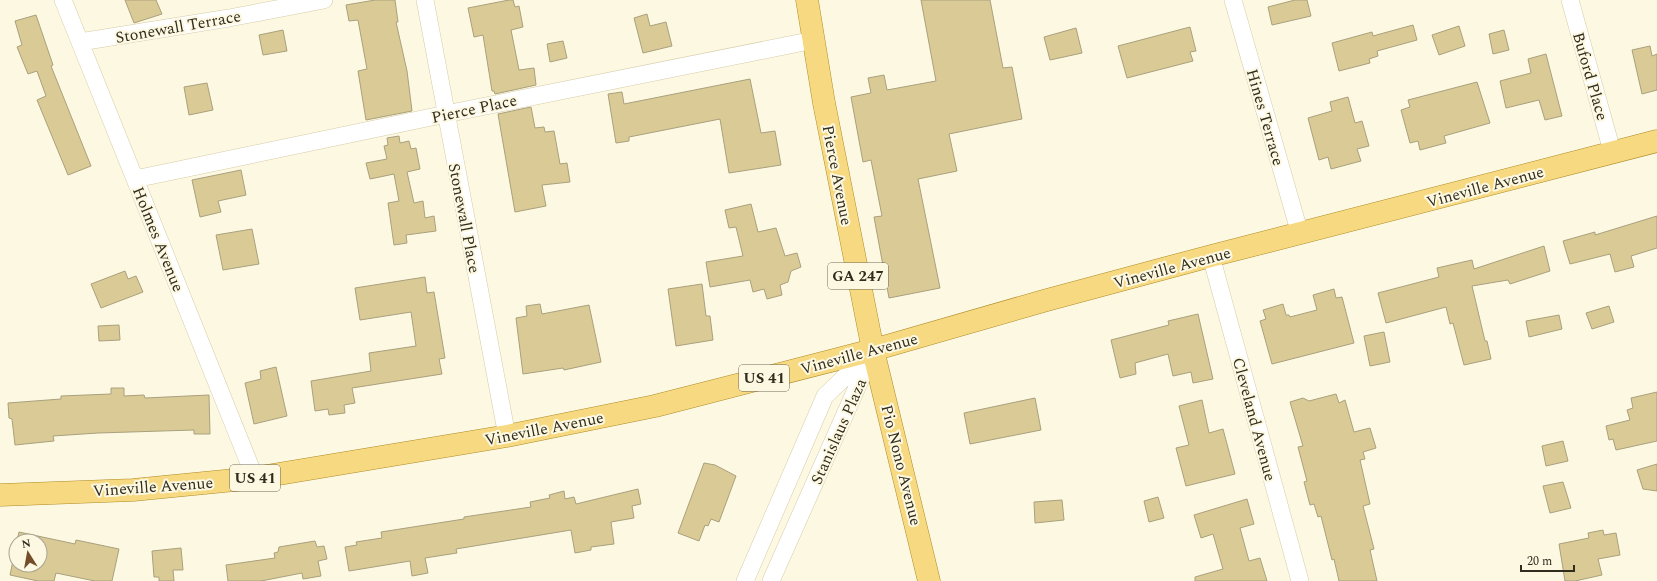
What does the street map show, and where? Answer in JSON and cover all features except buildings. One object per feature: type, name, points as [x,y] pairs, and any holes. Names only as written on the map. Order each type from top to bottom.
[{"type":"main road","name":"Pierce Avenue","points":[[808,0],[825,111],[873,350]]},
{"type":"main road","name":"Vineville Avenue","points":[[0,495],[133,490],[255,478],[507,436],[655,406],[873,350],[1047,300],[1211,256],[1300,234],[1612,151],[1657,141]]},
{"type":"main road","name":"Pio Nono Avenue","points":[[873,350],[929,581]]},
{"type":"street","name":"Holmes Avenue","points":[[63,0],[255,478]]},
{"type":"street","name":"Stonewall Terrace","points":[[80,42],[324,0]]},
{"type":"street","name":"Stonewall Place","points":[[424,0],[507,436]]},
{"type":"street","name":"Hines Terrace","points":[[1233,0],[1300,234]]},
{"type":"street","name":"Buford Place","points":[[1570,0],[1612,151]]},
{"type":"street","name":"Pierce Place","points":[[135,179],[446,114],[814,40]]},
{"type":"street","name":"Cleveland Avenue","points":[[1211,256],[1300,581]]},
{"type":"street","name":"Stanislaus Plaza","points":[[745,581],[825,396],[873,350]]},
{"type":"street","name":"Stanislaus Plaza","points":[[771,581],[873,350]]}]
